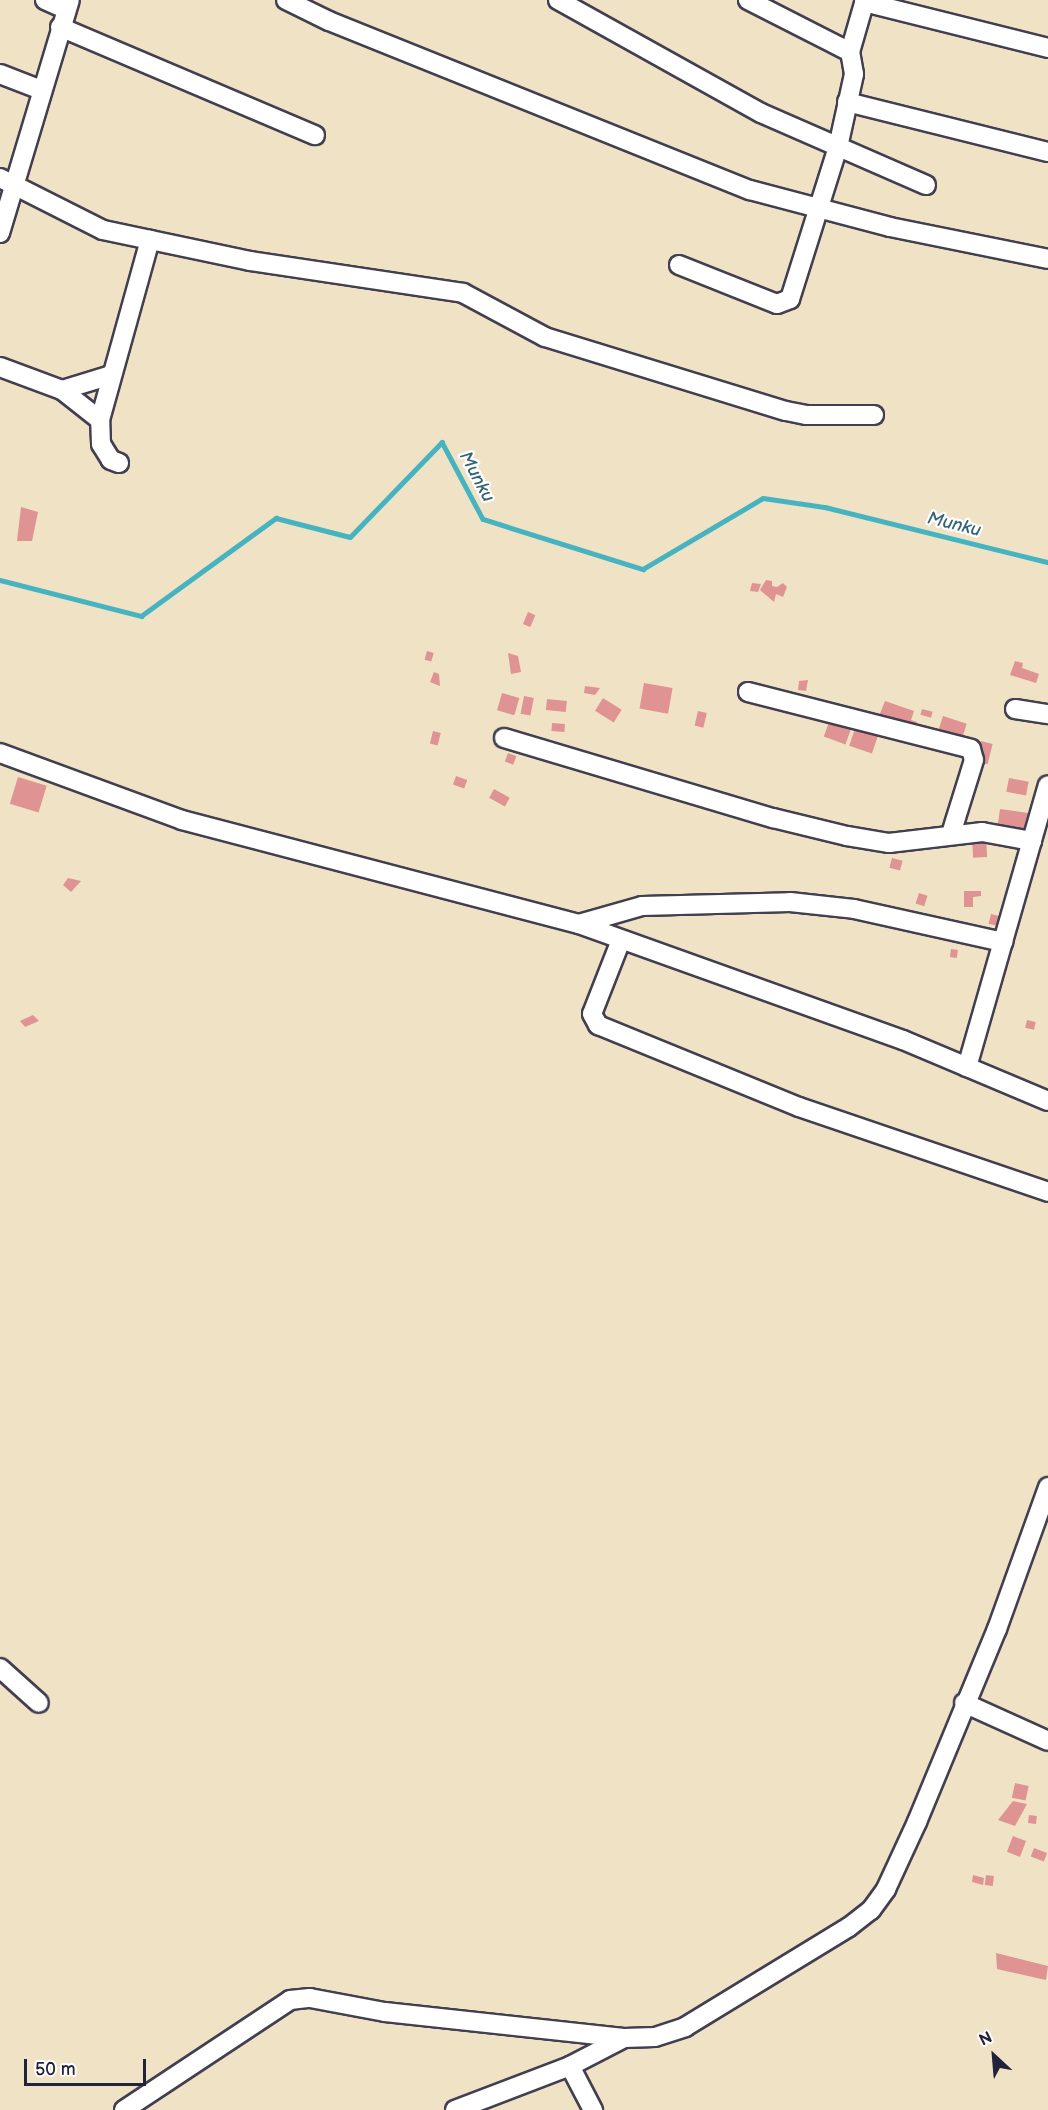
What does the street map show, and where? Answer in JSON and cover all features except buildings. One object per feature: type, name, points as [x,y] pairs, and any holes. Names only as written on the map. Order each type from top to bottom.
[{"type":"street","points":[[45,0],[315,135]]},
{"type":"street","points":[[286,0],[329,21],[739,186],[818,208],[1048,259]]},
{"type":"street","points":[[558,0],[741,103],[926,185]]},
{"type":"street","points":[[748,0],[850,52]]},
{"type":"street","points":[[679,265],[777,304],[790,299],[838,147],[854,68],[850,52],[865,1],[1048,48]]},
{"type":"street","points":[[0,233],[7,180],[41,90],[65,12]]},
{"type":"street","points":[[0,74],[41,90]]},
{"type":"street","points":[[847,102],[1048,153]]},
{"type":"street","points":[[7,180],[81,221],[150,240],[250,261],[463,293],[545,337],[786,411],[806,416],[874,414]]},
{"type":"street","points":[[119,463],[111,460],[101,444],[100,420],[150,240]]},
{"type":"street","points":[[0,367],[62,390],[100,420]]},
{"type":"street","points":[[62,390],[111,375]]},
{"type":"street","points":[[748,692],[971,750],[974,760],[951,834]]},
{"type":"street","points":[[1016,709],[1048,714]]},
{"type":"street","points":[[504,738],[773,818],[847,836],[889,843],[982,832],[1032,841]]},
{"type":"street","points":[[0,753],[182,820],[579,924],[903,1040],[1048,1101]]},
{"type":"street","points":[[967,1067],[1048,784]]},
{"type":"street","points":[[579,924],[642,906],[790,902],[854,909],[1003,942]]},
{"type":"street","points":[[621,940],[592,1014],[598,1025],[799,1107],[1048,1192]]},
{"type":"street","points":[[124,2110],[290,2000],[310,1998],[385,2012],[624,2038],[655,2037],[685,2027],[871,1910],[886,1889],[917,1822],[964,1703],[997,1629],[1048,1487]]},
{"type":"street","points":[[0,1668],[39,1703]]},
{"type":"street","points":[[964,1703],[1048,1741]]},
{"type":"street","points":[[465,2109],[570,2066],[624,2038]]},
{"type":"street","points":[[570,2066],[593,2110]]},
{"type":"waterway","name":"Munku","points":[[0,580],[141,616],[276,518],[350,537],[442,442],[483,519],[643,569],[763,498],[825,507],[1048,562]]}]
